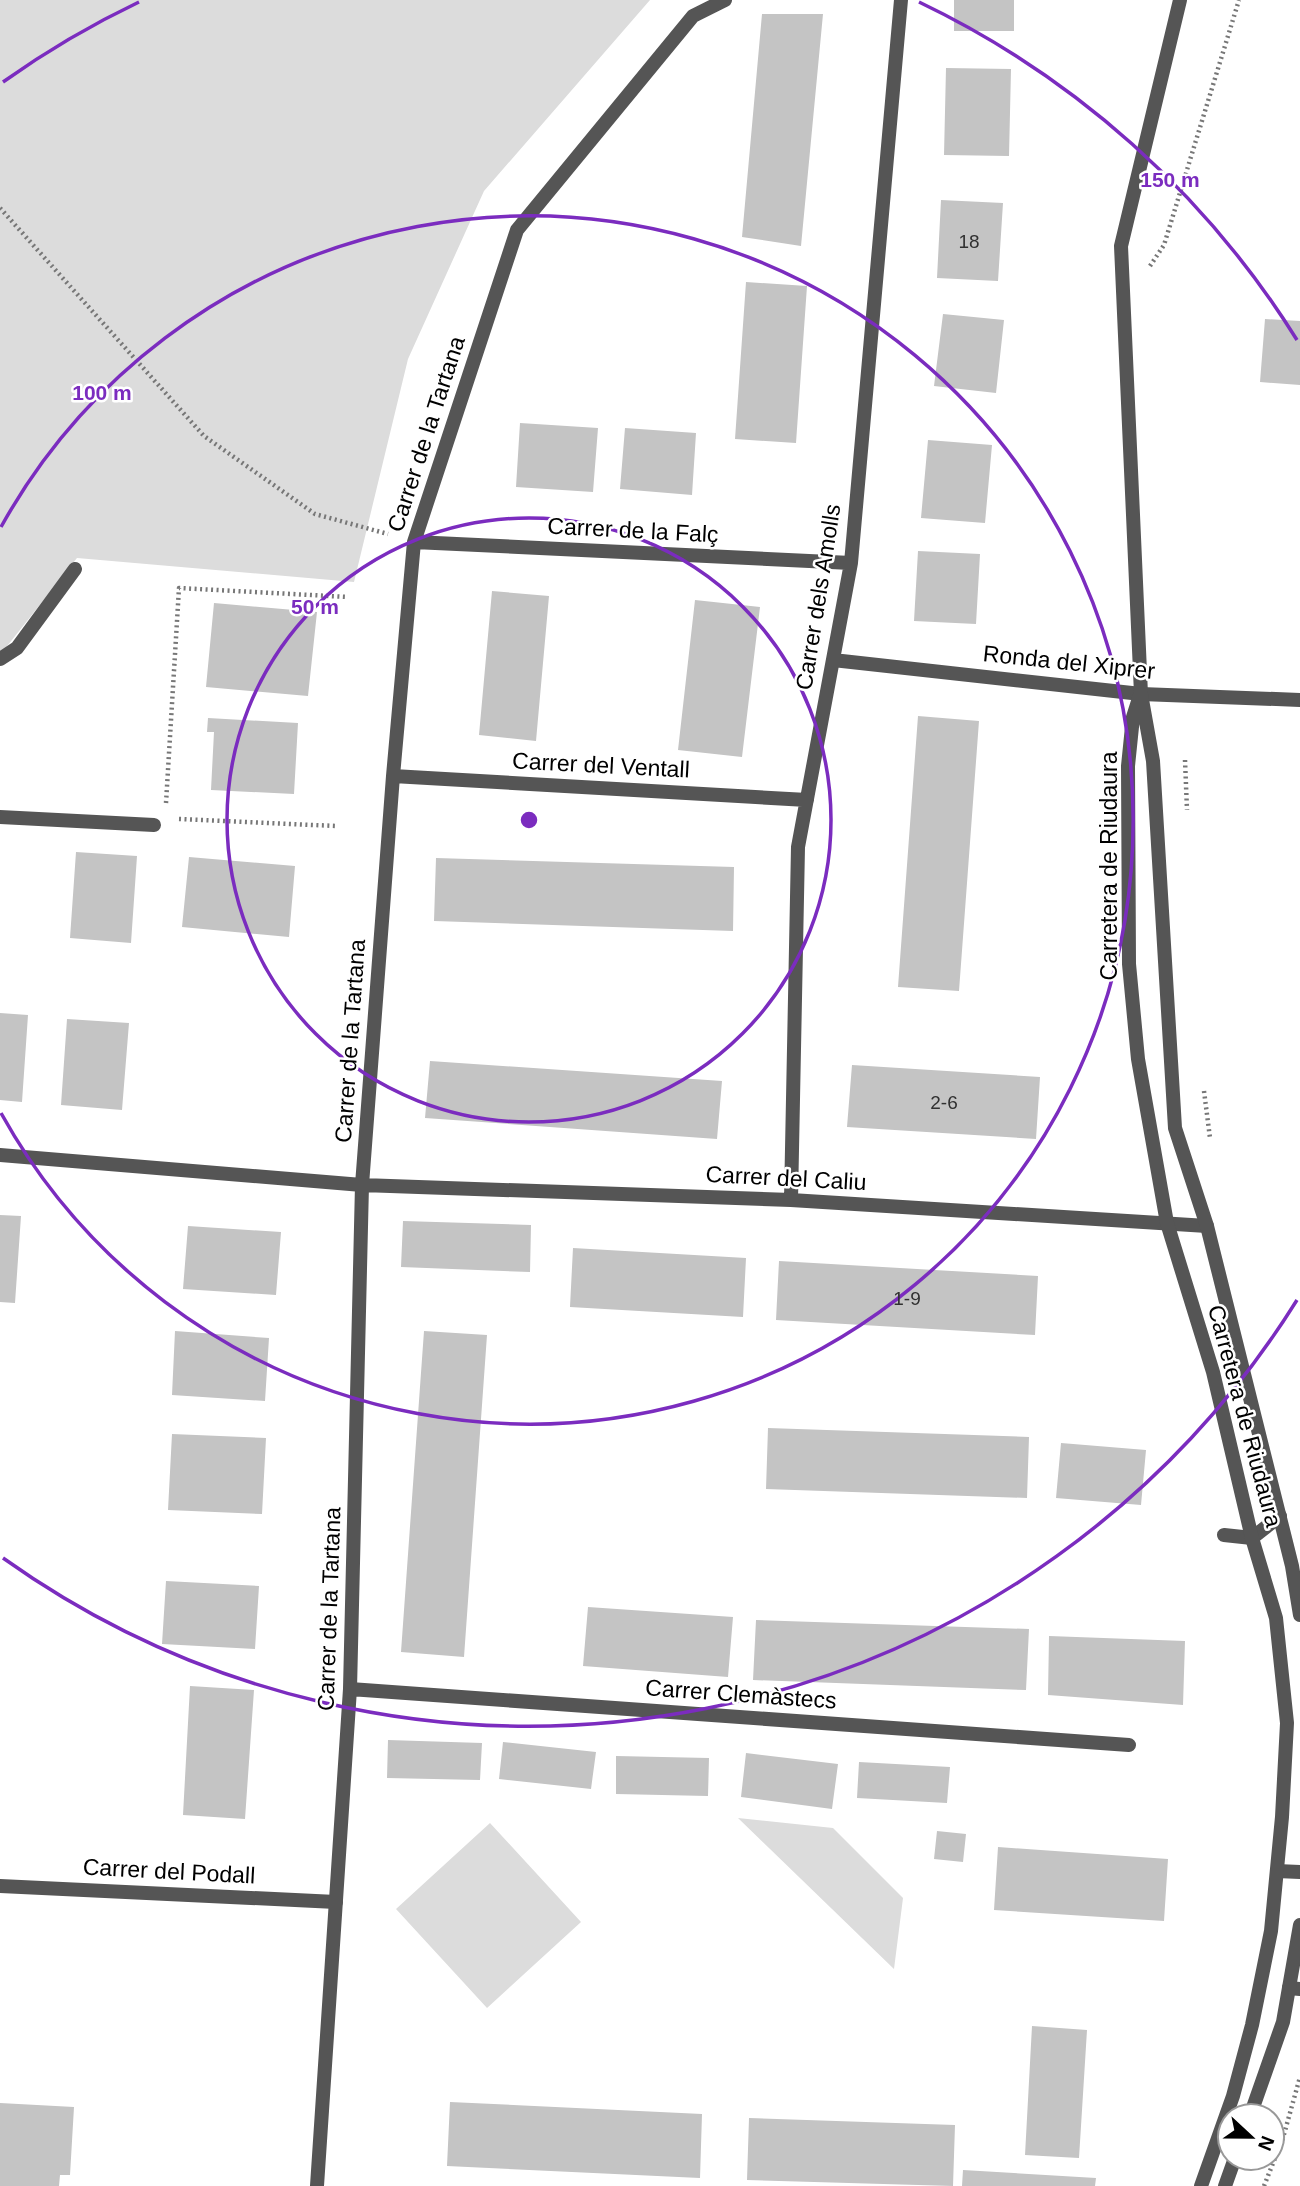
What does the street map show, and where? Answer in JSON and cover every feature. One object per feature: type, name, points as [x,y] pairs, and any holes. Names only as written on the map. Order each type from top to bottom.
[{"type":"street","name":"Carrer de la Tartana","points":[[317,2186],[350,1689],[362,1185],[393,775],[414,542],[517,230],[693,16],[725,0]]},
{"type":"street","name":"Carrer dels Amolls","points":[[791,1200],[798,847],[851,564],[901,0]]},
{"type":"street","name":"Carretera de Riudaura","points":[[1180,0],[1121,246],[1141,694],[1153,761],[1175,1128],[1207,1226],[1292,1566],[1300,1615]]},
{"type":"street","name":"Carrer de la Falç","points":[[414,542],[851,564]]},
{"type":"street","points":[[0,659],[17,649],[75,569]]},
{"type":"street","name":"Ronda del Xiprer","points":[[833,660],[1141,694],[1300,700]]},
{"type":"street","name":"Carretera de Riudaura","points":[[1141,694],[1133,717],[1128,766],[1129,964],[1138,1059],[1167,1223],[1213,1372],[1252,1538],[1276,1618],[1287,1723],[1282,1817],[1270,1931],[1252,2025],[1233,2096],[1201,2186]]},
{"type":"street","name":"Carrer del Ventall","points":[[393,775],[807,800]]},
{"type":"street","points":[[0,817],[154,825]]},
{"type":"street","name":"Carrer del Caliu","points":[[0,1155],[362,1185],[791,1200],[1207,1226]]},
{"type":"street","points":[[1224,1535],[1252,1538],[1280,1516]]},
{"type":"street","name":"Carrer Clemàstecs","points":[[350,1689],[1129,1745]]},
{"type":"street","points":[[1277,1871],[1300,1872]]},
{"type":"street","name":"Carrer del Podall","points":[[0,1886],[336,1902]]},
{"type":"street","points":[[1255,2102],[1295,1989],[1300,1925]]},
{"type":"path","points":[[1147,268],[1156,260],[1164,245],[1239,0]]},
{"type":"path","points":[[0,208],[204,436],[315,514],[414,542]]},
{"type":"path","points":[[166,804],[179,589],[348,597]]},
{"type":"path","points":[[1185,760],[1187,813]]},
{"type":"path","points":[[178,819],[335,826]]},
{"type":"path","points":[[1203,1089],[1210,1138]]},
{"type":"path","points":[[1264,2186],[1283,2138],[1300,2077]]},
{"type":"shaded area","points":[[0,0],[650,0],[484,191],[408,359],[354,582],[77,558],[0,655]]},
{"type":"shaded area","points":[[738,1818],[833,1828],[903,1898],[894,1969]]},
{"type":"shaded area","points":[[490,1823],[581,1922],[487,2008],[396,1909]]},
{"type":"building","points":[[954,0],[1014,0],[1014,31],[954,31]]},
{"type":"building","points":[[762,14],[823,14],[801,246],[742,237]]},
{"type":"building","points":[[946,68],[1011,69],[1009,156],[944,155]]},
{"type":"building","points":[[941,200],[1003,203],[998,281],[937,278]]},
{"type":"building","points":[[746,282],[807,286],[796,443],[735,439]]},
{"type":"building","points":[[943,314],[1004,320],[996,393],[934,386]]},
{"type":"building","points":[[1265,319],[1300,321],[1300,385],[1260,382]]},
{"type":"building","points":[[520,423],[598,428],[593,492],[516,487]]},
{"type":"building","points":[[625,428],[696,433],[692,495],[620,489]]},
{"type":"building","points":[[928,440],[992,445],[985,523],[921,518]]},
{"type":"building","points":[[918,551],[980,554],[976,624],[914,621]]},
{"type":"building","points":[[492,591],[549,596],[536,741],[479,735]]},
{"type":"building","points":[[695,600],[760,607],[742,757],[678,750]]},
{"type":"building","points":[[214,603],[317,612],[308,696],[206,687]]},
{"type":"building","points":[[918,716],[979,721],[959,991],[898,987]]},
{"type":"building","points":[[208,718],[298,723],[294,794],[211,790],[214,732],[207,732]]},
{"type":"building","points":[[76,852],[137,856],[131,943],[70,938]]},
{"type":"building","points":[[189,857],[295,866],[289,937],[182,927]]},
{"type":"building","points":[[436,858],[734,867],[733,931],[434,921]]},
{"type":"building","points":[[0,1013],[28,1015],[22,1102],[0,1100]]},
{"type":"building","points":[[67,1019],[129,1023],[122,1110],[61,1105]]},
{"type":"building","points":[[430,1061],[722,1081],[717,1139],[425,1118]]},
{"type":"building","points":[[852,1065],[1040,1077],[1036,1139],[847,1127]]},
{"type":"building","points":[[0,1215],[21,1216],[15,1303],[0,1302]]},
{"type":"building","points":[[403,1221],[531,1225],[530,1272],[401,1267]]},
{"type":"building","points":[[188,1226],[281,1232],[276,1295],[183,1289]]},
{"type":"building","points":[[573,1248],[746,1258],[743,1317],[570,1307]]},
{"type":"building","points":[[779,1261],[1038,1276],[1035,1335],[776,1320]]},
{"type":"building","points":[[175,1331],[269,1338],[265,1401],[172,1395]]},
{"type":"building","points":[[424,1331],[487,1335],[464,1657],[401,1652]]},
{"type":"building","points":[[768,1428],[1029,1437],[1027,1498],[766,1489]]},
{"type":"building","points":[[172,1434],[266,1438],[262,1514],[168,1510]]},
{"type":"building","points":[[1061,1443],[1146,1450],[1141,1505],[1056,1498]]},
{"type":"building","points":[[166,1581],[259,1586],[255,1649],[162,1644]]},
{"type":"building","points":[[588,1607],[733,1617],[728,1677],[583,1666]]},
{"type":"building","points":[[756,1620],[1029,1629],[1026,1690],[753,1680]]},
{"type":"building","points":[[1049,1636],[1185,1641],[1183,1705],[1048,1695]]},
{"type":"building","points":[[190,1686],[254,1690],[245,1819],[183,1815]]},
{"type":"building","points":[[388,1740],[482,1743],[480,1780],[387,1778]]},
{"type":"building","points":[[503,1742],[596,1752],[591,1789],[499,1779]]},
{"type":"building","points":[[746,1753],[838,1764],[832,1809],[741,1797]]},
{"type":"building","points":[[616,1756],[709,1758],[708,1796],[616,1794]]},
{"type":"building","points":[[859,1762],[950,1767],[947,1803],[857,1798]]},
{"type":"building","points":[[937,1831],[966,1834],[963,1862],[934,1859]]},
{"type":"building","points":[[998,1847],[1168,1859],[1164,1921],[994,1910]]},
{"type":"building","points":[[1032,2026],[1087,2030],[1079,2158],[1025,2155]]},
{"type":"building","points":[[450,2102],[702,2114],[700,2178],[447,2166]]},
{"type":"building","points":[[0,2103],[74,2107],[70,2175],[60,2175],[59,2186],[0,2186]]},
{"type":"building","points":[[749,2118],[955,2125],[953,2186],[747,2180]]},
{"type":"building","points":[[963,2170],[1096,2178],[1095,2186],[962,2186]]}]
